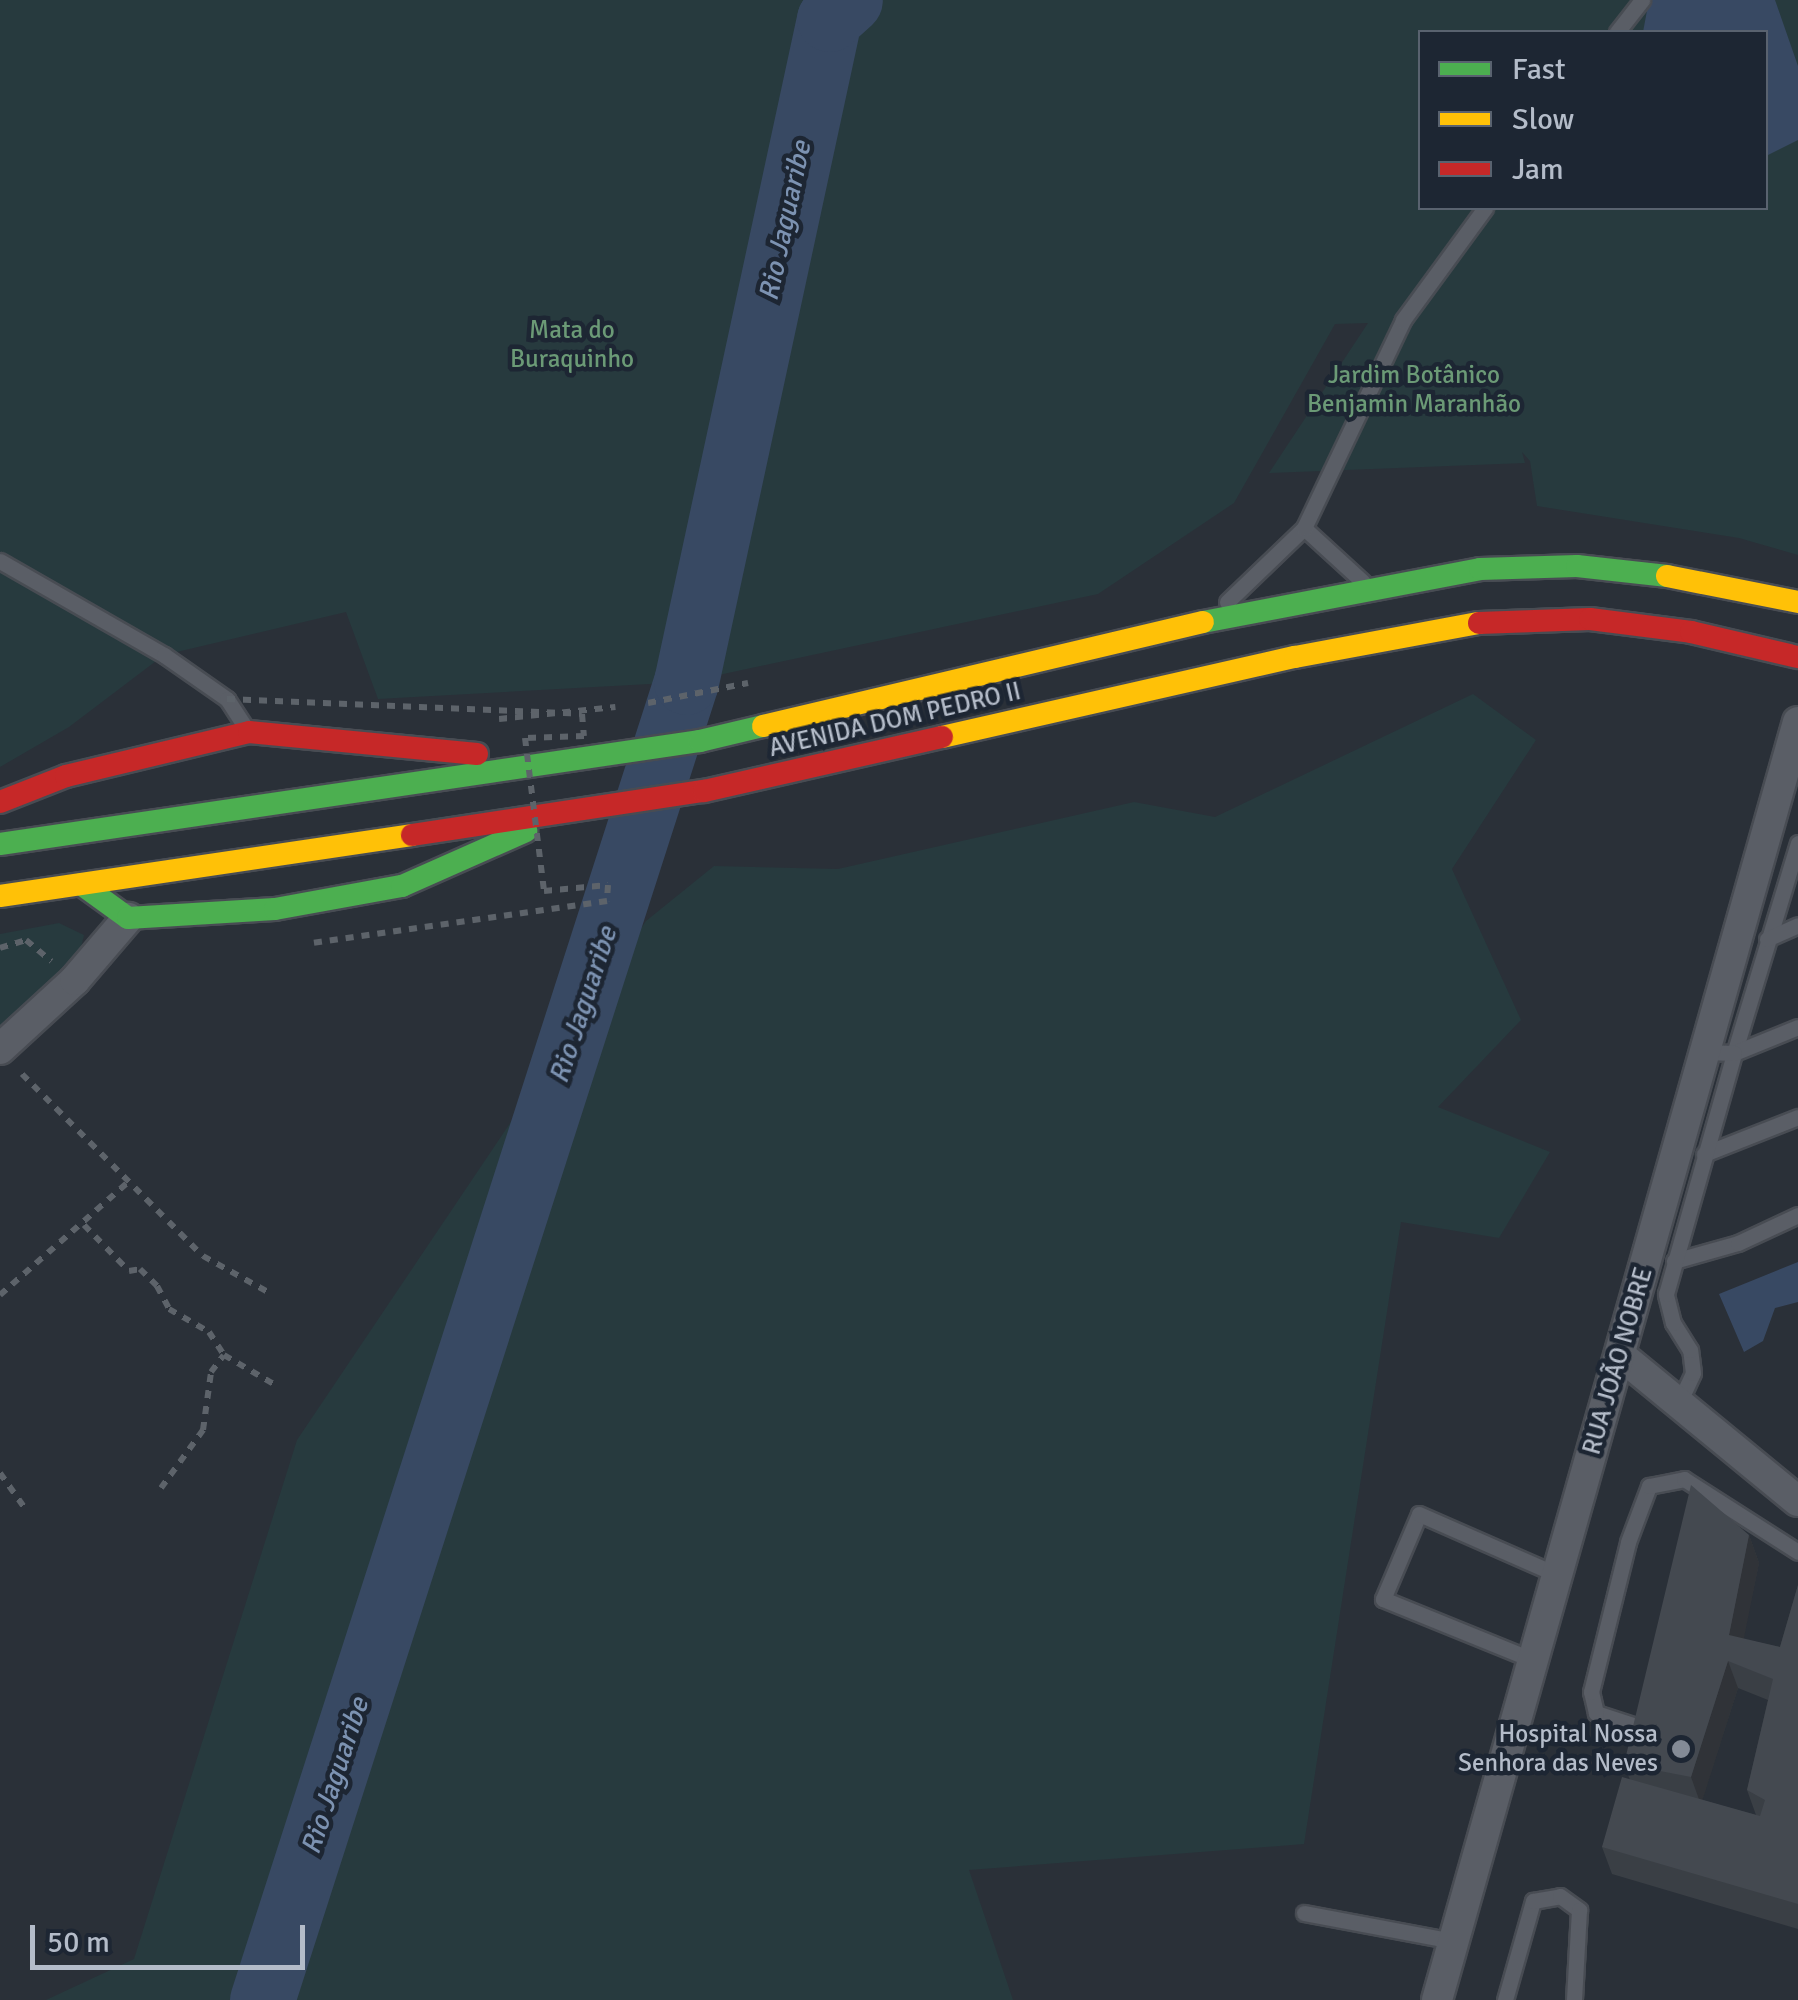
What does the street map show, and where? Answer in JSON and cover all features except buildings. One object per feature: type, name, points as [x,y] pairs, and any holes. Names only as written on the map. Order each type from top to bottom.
[{"type":"main road","name":"AVENIDA DOM PEDRO II","points":[[0,844],[700,741],[1209,620],[1480,569],[1576,566],[1687,578],[1798,602]]},
{"type":"main road","name":"AVENIDA DOM PEDRO II","points":[[0,896],[704,790],[1294,658],[1497,620],[1590,619],[1691,632],[1798,657]]},
{"type":"main road","points":[[0,802],[66,776],[249,732],[560,762]]},
{"type":"main road","points":[[81,884],[128,918],[275,909],[402,886],[565,812]]},
{"type":"street","name":"RUA JOÃO NOBRE","points":[[1437,2000],[1620,1355],[1720,1053],[1798,722]]},
{"type":"street","points":[[6,1057],[128,918]]},
{"type":"street","points":[[1620,1355],[1798,1500]]},
{"type":"lane","points":[[1619,30],[1642,0]]},
{"type":"lane","points":[[1209,620],[1304,528],[1403,320],[1484,210]]},
{"type":"lane","points":[[1304,528],[1369,588]]},
{"type":"lane","points":[[0,561],[227,699],[249,732]]},
{"type":"lane","points":[[1679,1403],[1693,1373],[1690,1350],[1673,1323],[1666,1294],[1704,1154],[1720,1053],[1767,939],[1798,843]]},
{"type":"lane","points":[[1767,939],[1798,925]]},
{"type":"lane","points":[[1720,1053],[1798,1027]]},
{"type":"lane","points":[[1704,1154],[1798,1117]]},
{"type":"lane","points":[[1674,1260],[1738,1243],[1798,1215]]},
{"type":"lane","points":[[1648,1730],[1596,1714],[1591,1692],[1628,1542],[1649,1486],[1684,1480],[1798,1552]]},
{"type":"lane","points":[[1533,1660],[1384,1599],[1419,1514],[1558,1575]]},
{"type":"lane","points":[[1505,2000],[1533,1901],[1560,1896],[1579,1910],[1574,2000]]},
{"type":"lane","points":[[1304,1913],[1454,1940]]},
{"type":"path","points":[[227,699],[582,714],[584,736],[525,738],[541,872],[544,891],[608,886],[607,901],[312,944]]},
{"type":"path","points":[[0,948],[18,940],[40,946],[66,988]]},
{"type":"path","points":[[6,1057],[203,1256],[268,1292]]},
{"type":"path","points":[[0,1295],[127,1183]]},
{"type":"path","points":[[84,1224],[129,1271],[140,1269],[169,1309],[209,1332],[224,1355],[277,1386]]},
{"type":"path","points":[[161,1488],[203,1430],[212,1372],[224,1355]]},
{"type":"path","points":[[0,1473],[24,1506]]},
{"type":"green space","name":"Mata do Buraquinho","points":[[0,0],[1798,0],[1798,555],[1739,538],[1537,506],[1530,461],[1522,452],[1525,463],[1269,473],[1368,323],[1335,324],[1234,503],[1098,594],[686,682],[378,699],[346,612],[164,655],[69,727],[0,767]]},
{"type":"green space","points":[[1473,694],[1536,740],[1452,869],[1521,1020],[1438,1107],[1550,1152],[1499,1238],[1401,1222],[1304,1844],[969,1870],[1013,2000],[46,2000],[134,1959],[297,1440],[646,921],[714,866],[838,869],[1134,802],[1215,817]]},
{"type":"green space","points":[[59,923],[84,935],[77,965],[0,1030],[0,934]]},
{"type":"water","points":[[1649,0],[1775,0],[1798,66],[1798,140],[1768,155],[1768,30],[1643,30]]},
{"type":"water","points":[[1798,1262],[1798,1302],[1775,1308],[1763,1341],[1744,1352],[1719,1294]]},
{"type":"waterway","name":"Rio Jaguaribe","points":[[262,2000],[686,682],[829,19],[850,0]]},
{"type":"traffic: fast","points":[[1203,622],[1480,569],[1577,566],[1667,576]]},
{"type":"traffic: fast","points":[[0,844],[700,741],[763,726]]},
{"type":"traffic: fast","points":[[81,884],[128,918],[275,909],[402,886],[526,831]]},
{"type":"traffic: slow","points":[[1667,576],[1798,602]]},
{"type":"traffic: slow","points":[[763,726],[1203,622]]},
{"type":"traffic: slow","points":[[942,737],[1295,657],[1479,623]]},
{"type":"traffic: slow","points":[[0,896],[412,835]]},
{"type":"traffic: jam","points":[[1479,623],[1590,619],[1691,632],[1798,657]]},
{"type":"traffic: jam","points":[[0,802],[66,776],[249,732],[477,754]]},
{"type":"traffic: jam","points":[[412,835],[704,791],[942,737]]},
{"type":"place","name":"Hospital Nossa Senhora das Neves","points":[[1681,1749]]},
{"type":"park label","name":"Jardim Botânico Benjamin Maranhão","points":[[1414,390]]}]
